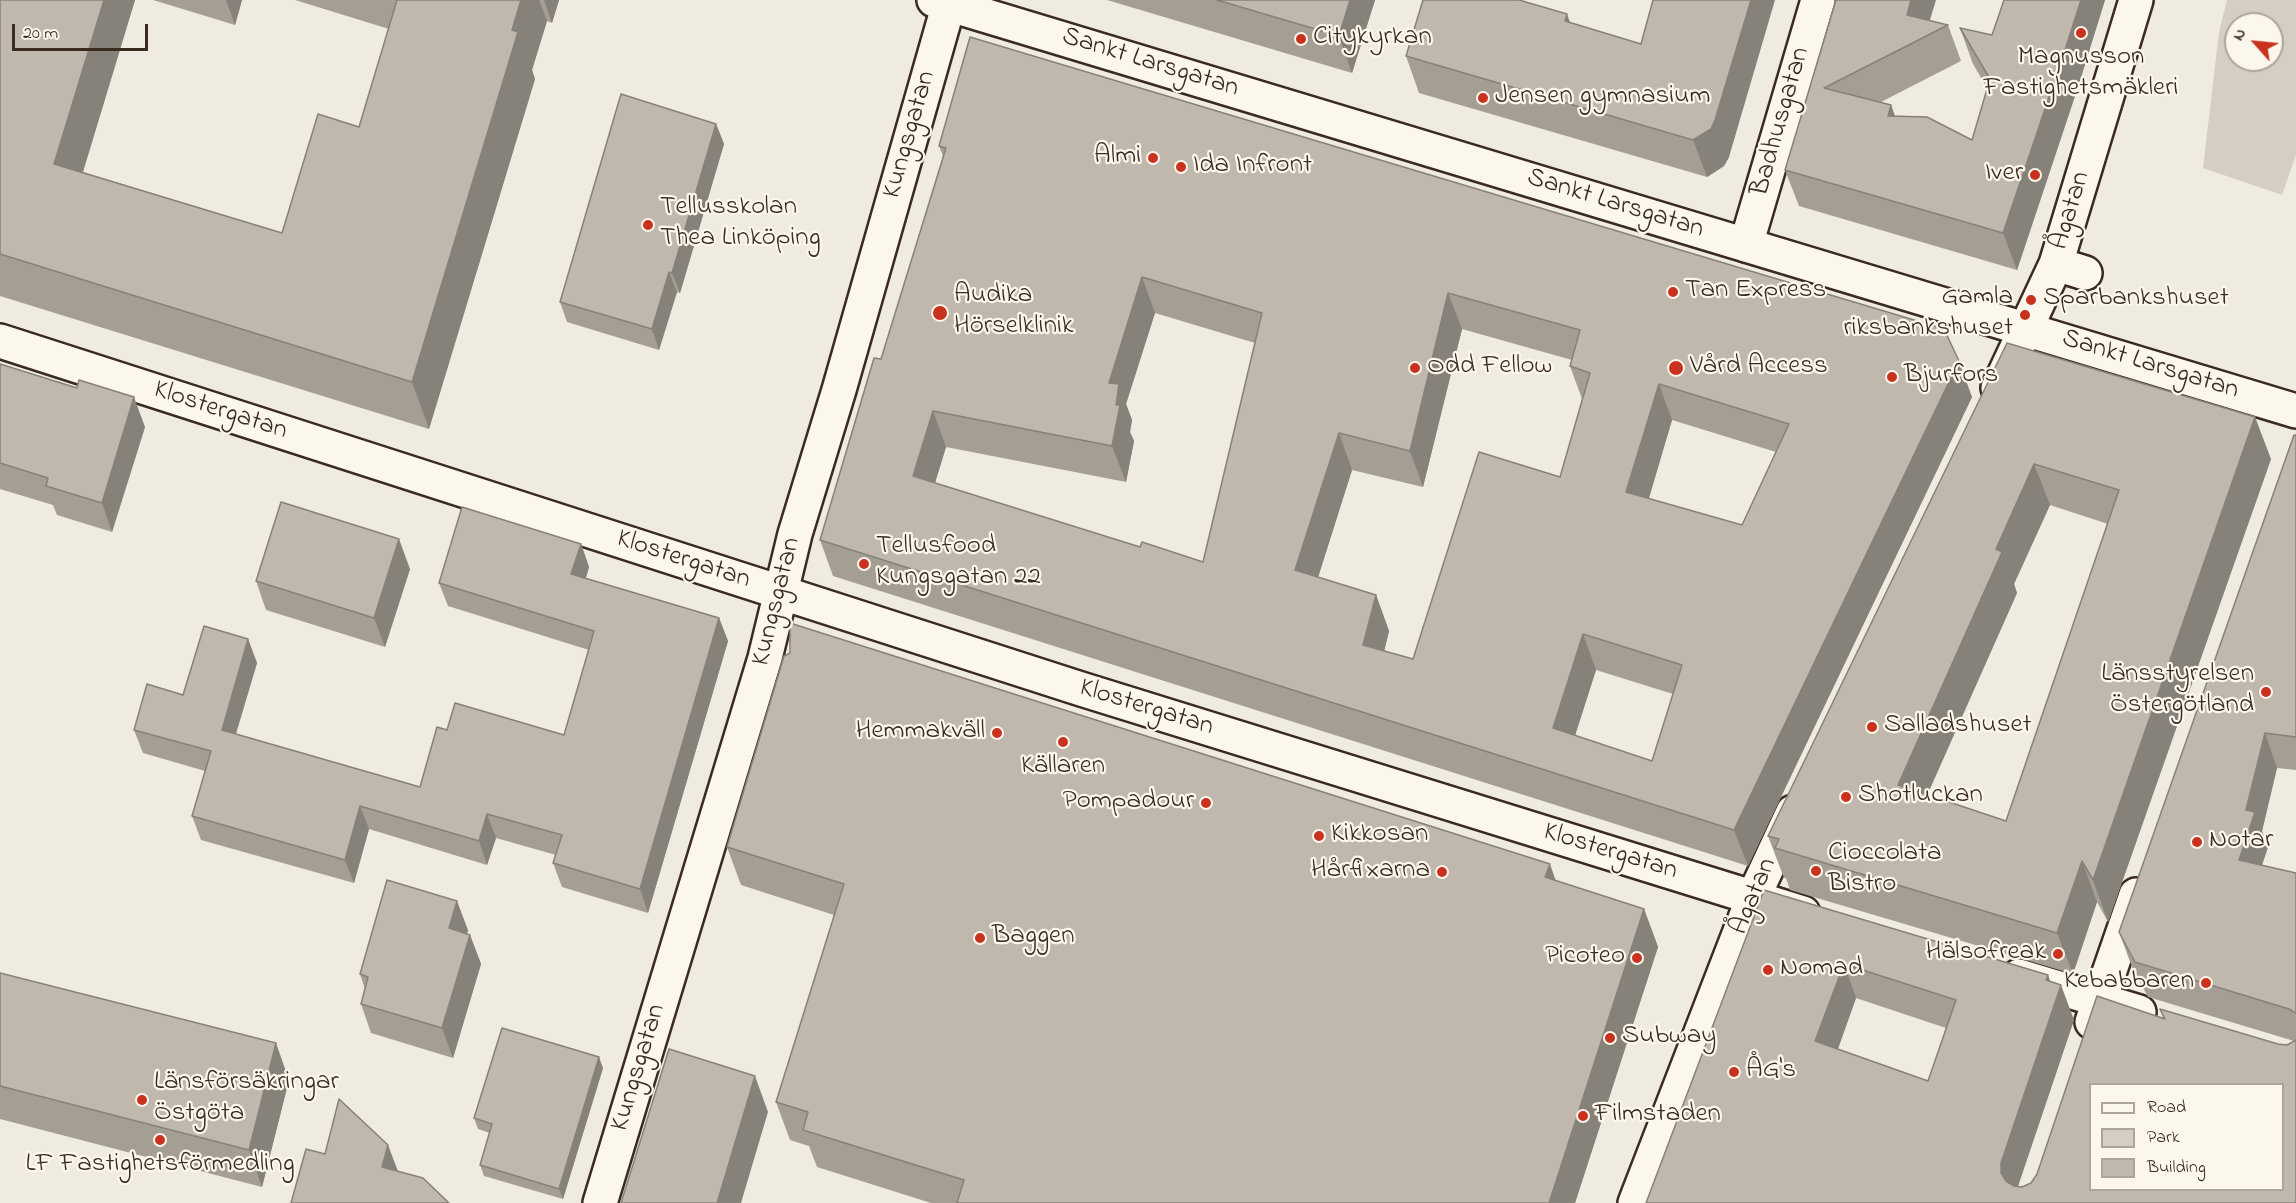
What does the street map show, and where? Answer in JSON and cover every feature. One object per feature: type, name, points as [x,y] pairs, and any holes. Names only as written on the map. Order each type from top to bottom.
[{"type":"street","name":"Badhusgatan","points":[[1746,245],[1818,0]]},
{"type":"street","points":[[2133,10],[2160,0]]},
{"type":"street","name":"Sankt Larsgatan","points":[[944,1],[2296,411]]},
{"type":"street","name":"Kungsgatan","points":[[600,1203],[765,658],[780,592],[944,1]]},
{"type":"street","name":"Ågatan","points":[[1985,414],[2027,328],[2071,269],[2133,10]]},
{"type":"street","name":"Klostergatan","points":[[0,341],[780,592],[1753,898],[1833,921]]},
{"type":"street","name":"Ågatan","points":[[1635,1203],[1753,898],[1808,780]]},
{"type":"street","points":[[2083,1050],[2147,864]]},
{"type":"street","points":[[1990,968],[2165,1020]]},
{"type":"green space","points":[[2227,0],[2296,0],[2296,155],[2282,195],[2203,168],[2219,32],[2224,12]]},
{"type":"building","points":[[0,0],[104,0],[54,164],[282,233],[318,114],[359,127],[397,0],[521,0],[512,30],[518,32],[412,382],[0,254]]},
{"type":"building","points":[[1217,0],[1350,0],[1339,36]]},
{"type":"building","points":[[1423,0],[1519,0],[1567,14],[1565,21],[1641,44],[1653,0],[1751,0],[1715,120],[1711,129],[1693,140],[1406,56]]},
{"type":"building","points":[[1836,0],[1911,0],[1907,15],[1948,25],[1824,88],[1891,105],[1888,116],[1927,117],[1972,140],[1990,79],[1960,28],[1992,35],[2004,0],[2081,0],[2003,233],[1785,170]]},
{"type":"building","points":[[970,37],[1944,329],[1959,361],[1734,830],[820,540],[874,358],[881,359],[946,148],[939,146]],"holes":[[[1142,277],[1262,313],[1203,562],[1142,542],[1140,547],[913,476],[933,411],[1112,446],[1120,405],[1116,405],[1119,384],[1109,383]],[[1448,293],[1580,330],[1570,366],[1590,373],[1560,477],[1479,452],[1413,659],[1363,645],[1376,595],[1295,570],[1339,433],[1410,451]],[[1659,384],[1789,424],[1742,525],[1626,492]],[[1583,634],[1682,665],[1652,761],[1553,728]]]},
{"type":"building","name":"Tellusskolan Thea Linköping","points":[[621,94],[716,124],[672,273],[669,272],[652,329],[560,302]]},
{"type":"building","points":[[2007,343],[2255,417],[2093,880],[2082,861],[2057,933],[1775,848],[1779,839],[1768,836]],"holes":[[[2034,464],[2119,490],[2006,821],[1898,785],[2002,552],[1996,549]]]},
{"type":"building","points":[[0,364],[77,388],[79,380],[134,397],[102,503],[46,486],[48,478],[0,463]]},
{"type":"building","points":[[2294,435],[2296,435],[2296,737],[2265,733],[2246,810],[2255,812],[2239,860],[2296,873],[2296,1013],[2135,962],[2119,932]]},
{"type":"building","points":[[281,502],[399,539],[374,618],[256,581]]},
{"type":"building","points":[[462,507],[581,544],[571,574],[719,618],[640,889],[553,863],[562,835],[487,814],[479,841],[360,806],[345,860],[192,816],[211,751],[134,730],[147,684],[183,695],[204,626],[248,639],[222,730],[420,787],[437,727],[447,730],[455,703],[564,735],[594,631],[439,583]]},
{"type":"building","points":[[790,623],[1550,864],[1545,877],[1644,909],[1549,1203],[957,1203],[964,1180],[803,1130],[808,1112],[776,1102],[844,884],[727,847],[784,656],[790,653]]},
{"type":"building","points":[[387,880],[457,901],[449,928],[470,935],[442,1028],[361,1004],[368,977],[360,974]]},
{"type":"building","points":[[1764,890],[2048,975],[2046,980],[2061,985],[2001,1163],[2001,1173],[2006,1181],[2014,1186],[2022,1187],[2031,1183],[2037,1174],[2097,996],[2165,1019],[2160,1009],[2278,1044],[2287,1045],[2296,1040],[2296,1203],[1646,1203]],"holes":[[[1844,964],[1956,1000],[1928,1081],[1815,1041]]]},
{"type":"building","name":"Länsförsäkringar Östgöta","points":[[0,973],[276,1043],[249,1150],[0,1086]]},
{"type":"building","points":[[502,1028],[599,1057],[559,1189],[480,1165],[492,1124],[474,1118]]},
{"type":"building","points":[[669,1049],[755,1076],[717,1203],[621,1203]]},
{"type":"building","points":[[339,1099],[388,1145],[382,1167],[423,1178],[449,1203],[291,1203],[306,1149],[325,1154]]},
{"type":"place","name":"Magnusson Fastighetsmäkleri","points":[[2081,33]]},
{"type":"place","name":"Citykyrkan","points":[[1301,39]]},
{"type":"place","name":"Jensen gymnasium","points":[[1483,98]]},
{"type":"place","name":"Almi","points":[[1153,158]]},
{"type":"place","name":"Ida Infront","points":[[1181,167]]},
{"type":"place","name":"Iver","points":[[2035,175]]},
{"type":"place","name":"Tellusskolan Thea Linköping","points":[[648,225]]},
{"type":"place","name":"Tan Express","points":[[1673,292]]},
{"type":"place","name":"Sparbankshuset","points":[[2031,300]]},
{"type":"place","name":"Audika Hörselklinik","points":[[940,313]]},
{"type":"place","name":"Gamla riksbankshuset","points":[[2025,315]]},
{"type":"place","name":"Odd Fellow","points":[[1415,368]]},
{"type":"place","name":"Vård Access","points":[[1676,368]]},
{"type":"place","name":"Bjurfors","points":[[1892,377]]},
{"type":"place","name":"Tellusfood Kungsgatan 22","points":[[864,564]]},
{"type":"place","name":"Länsstyrelsen Östergötland","points":[[2266,692]]},
{"type":"place","name":"Salladshuset","points":[[1872,727]]},
{"type":"place","name":"Hemmakväll","points":[[997,733]]},
{"type":"place","name":"Källaren","points":[[1063,742]]},
{"type":"place","name":"Shotluckan","points":[[1846,797]]},
{"type":"place","name":"Pompadour","points":[[1206,803]]},
{"type":"place","name":"Kikkosan","points":[[1319,836]]},
{"type":"place","name":"Notar","points":[[2197,842]]},
{"type":"place","name":"Cioccolata Bistro","points":[[1816,871]]},
{"type":"place","name":"Hårfixarna","points":[[1442,872]]},
{"type":"place","name":"Baggen","points":[[980,938]]},
{"type":"place","name":"Hälsofreak","points":[[2058,954]]},
{"type":"place","name":"Picoteo","points":[[1637,958]]},
{"type":"place","name":"Nomad","points":[[1768,970]]},
{"type":"place","name":"Kebabbaren","points":[[2206,983]]},
{"type":"place","name":"Subway","points":[[1610,1038]]},
{"type":"place","name":"ÅG's","points":[[1734,1072]]},
{"type":"place","name":"Länsförsäkringar Östgöta","points":[[142,1100]]},
{"type":"place","name":"Filmstaden","points":[[1583,1116]]},
{"type":"place","name":"LF Fastighetsförmedling","points":[[160,1140]]}]
